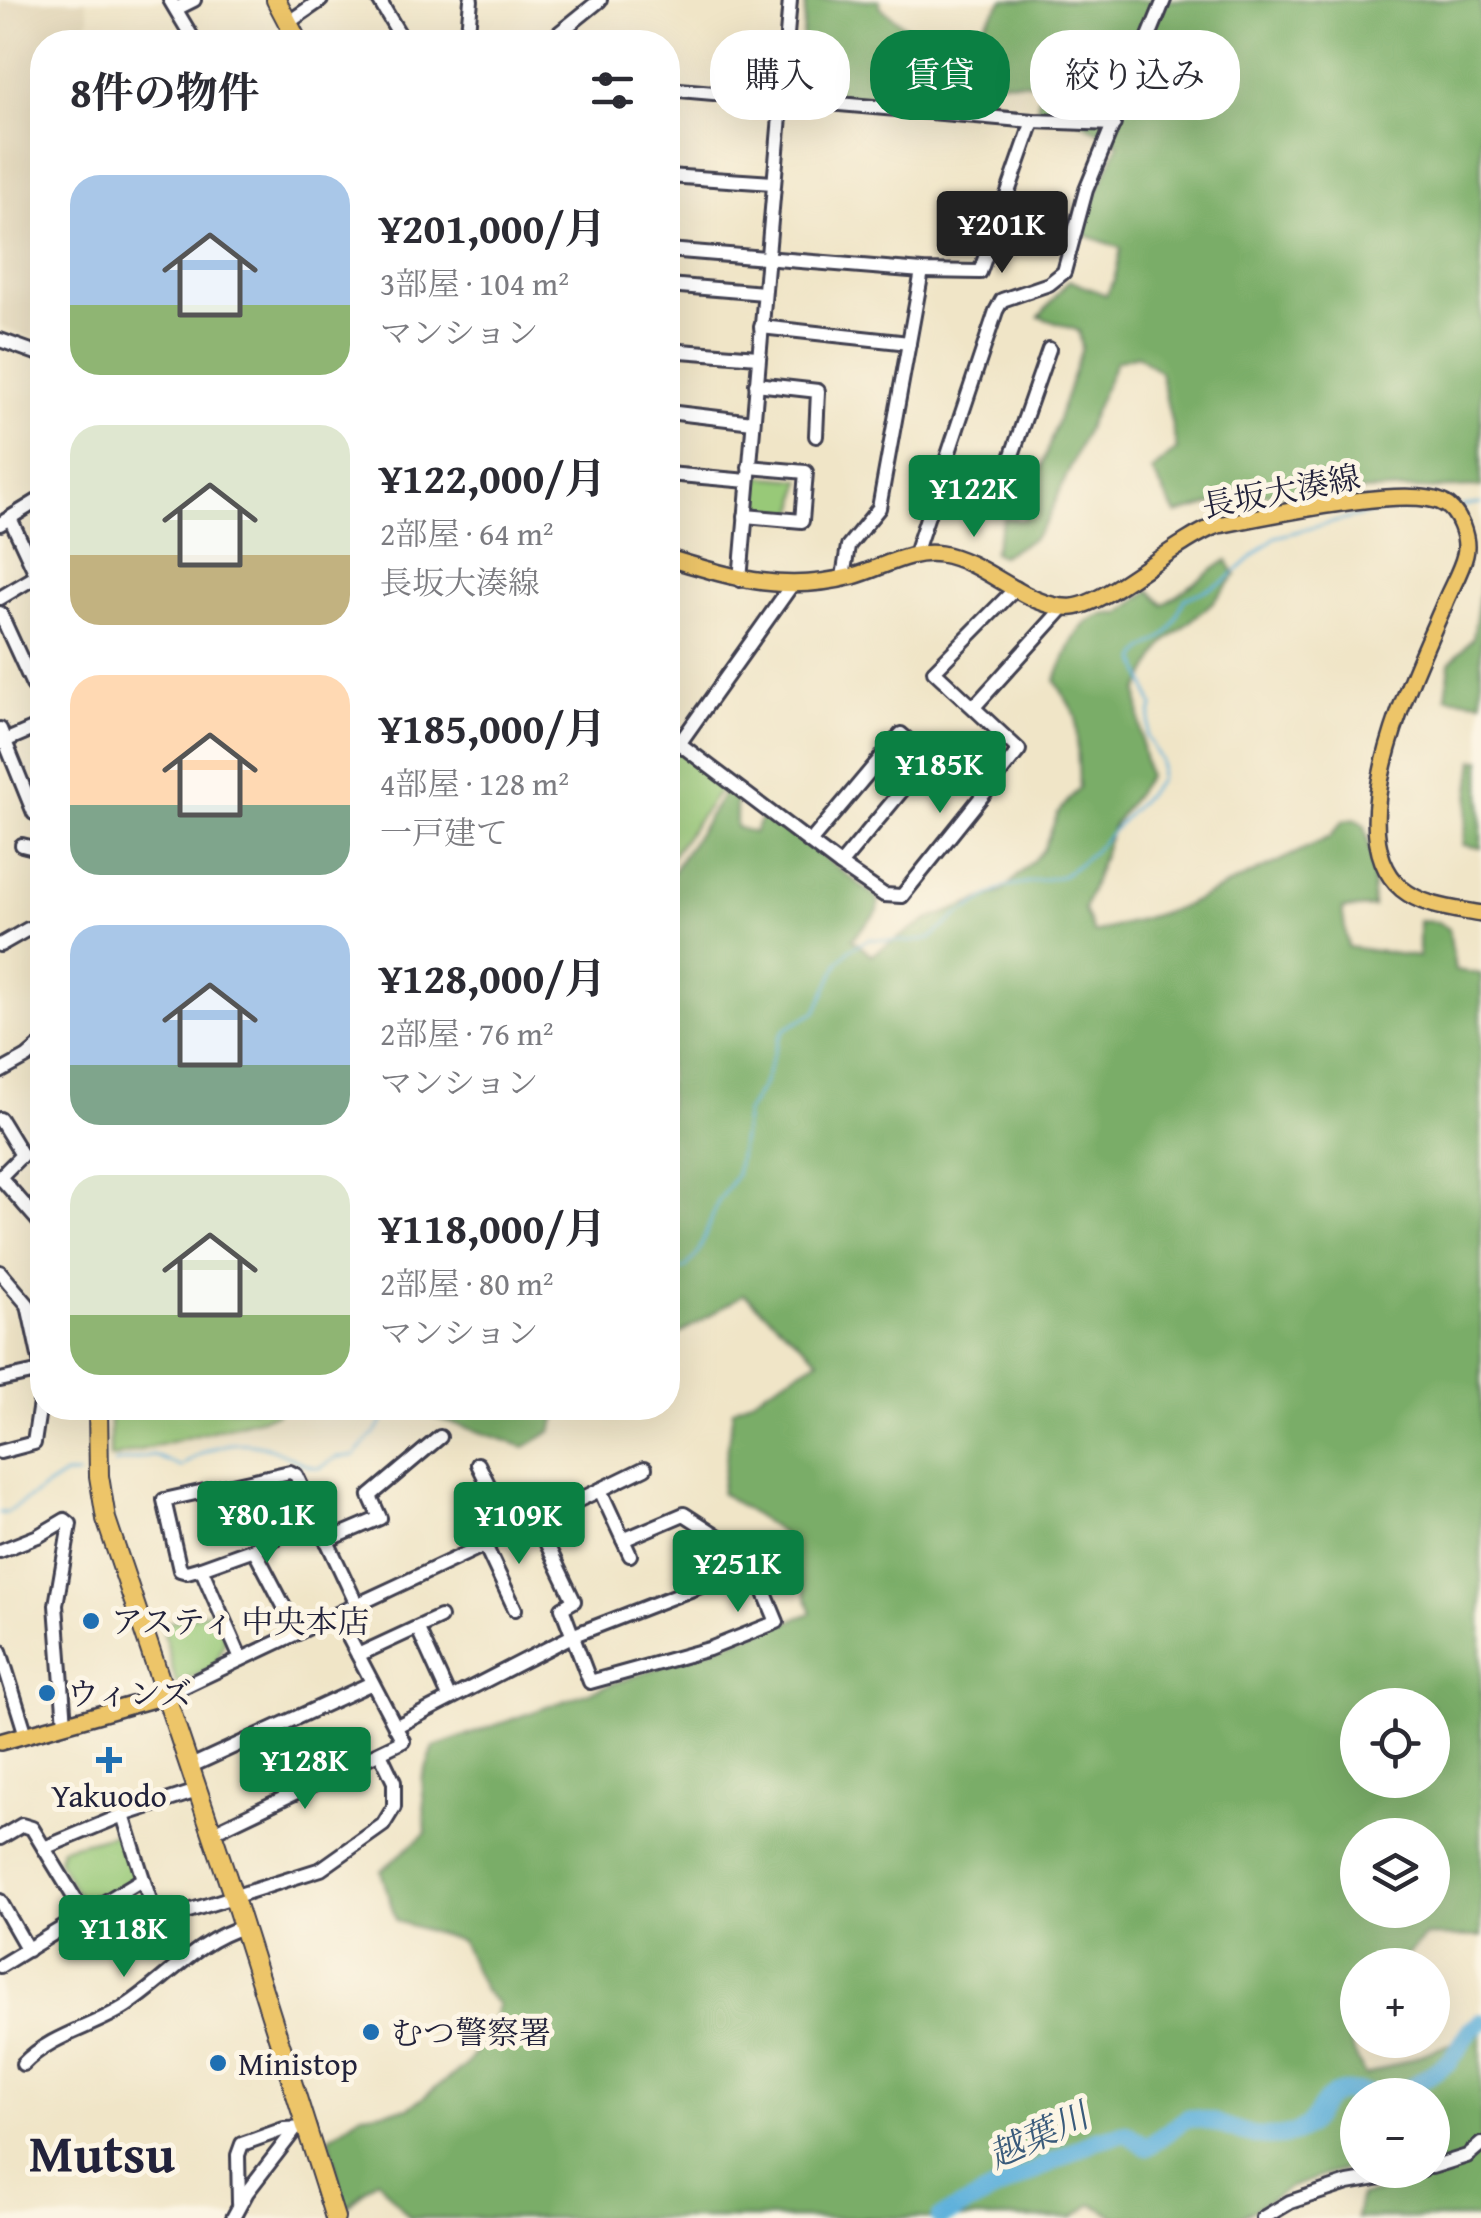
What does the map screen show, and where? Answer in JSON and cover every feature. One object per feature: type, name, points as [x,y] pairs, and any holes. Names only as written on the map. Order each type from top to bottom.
[{"type":"highway","points":[[276,0],[292,30]]},
{"type":"highway","points":[[98,1420],[99,1476],[106,1519],[244,1927],[301,2129],[335,2218]]},
{"type":"main road","name":"長坂大湊線","points":[[1064,607],[1097,599],[1196,532],[1218,525],[1390,498],[1445,503],[1456,512],[1466,553],[1400,706],[1376,800],[1374,825],[1377,850],[1402,888],[1442,908],[1481,914]]},
{"type":"main road","points":[[680,562],[740,580],[791,586],[842,577],[915,554],[936,553],[958,558],[1031,597],[1064,607]]},
{"type":"main road","points":[[0,1742],[164,1696]]},
{"type":"street","points":[[188,30],[173,5],[194,0]]},
{"type":"street","points":[[288,22],[321,0]]},
{"type":"street","points":[[379,0],[397,30]]},
{"type":"street","points":[[467,30],[471,0]]},
{"type":"street","points":[[560,30],[600,0]]},
{"type":"street","points":[[787,30],[790,0]]},
{"type":"street","points":[[915,554],[1002,300],[1048,284],[1064,272],[1076,219],[1164,0]]},
{"type":"street","points":[[680,90],[710,94]]},
{"type":"street","points":[[850,107],[1114,124]]},
{"type":"street","points":[[740,580],[778,120]]},
{"type":"street","points":[[680,251],[922,271],[980,272],[1032,121]]},
{"type":"street","points":[[680,177],[773,184]]},
{"type":"street","points":[[842,577],[848,546],[879,508],[922,271]]},
{"type":"street","points":[[680,286],[764,293]]},
{"type":"street","points":[[761,327],[910,343]]},
{"type":"street","points":[[0,340],[30,351]]},
{"type":"street","points":[[943,463],[990,480],[1004,478],[1049,349]]},
{"type":"street","points":[[680,351],[758,357]]},
{"type":"street","points":[[756,384],[818,391],[816,436]]},
{"type":"street","points":[[680,413],[753,422]]},
{"type":"street","points":[[680,474],[806,472],[802,521],[745,516]]},
{"type":"street","points":[[30,505],[5,521],[30,560]]},
{"type":"street","points":[[0,598],[30,581]]},
{"type":"street","points":[[680,731],[791,586]]},
{"type":"street","points":[[680,745],[840,865],[892,898],[902,896],[1019,750],[934,671],[1016,588]]},
{"type":"street","points":[[974,707],[1064,607]]},
{"type":"street","points":[[0,614],[5,639],[30,680]]},
{"type":"street","points":[[30,728],[2,737],[30,804]]},
{"type":"street","points":[[811,841],[900,734],[915,746],[929,758],[840,865]]},
{"type":"street","points":[[22,845],[30,847]]},
{"type":"street","points":[[0,945],[30,930]]},
{"type":"street","points":[[0,1072],[30,1054]]},
{"type":"street","points":[[0,1120],[22,1155],[0,1177],[30,1211]]},
{"type":"street","points":[[0,1272],[28,1305],[30,1315]]},
{"type":"street","points":[[0,1380],[30,1375]]},
{"type":"street","points":[[0,1452],[34,1443],[37,1420]]},
{"type":"street","points":[[326,1541],[380,1518],[370,1496],[440,1437]]},
{"type":"street","points":[[478,1464],[510,1530]]},
{"type":"street","points":[[164,1696],[338,1617],[510,1530],[645,1468]]},
{"type":"street","points":[[314,1519],[254,1549],[187,1572],[180,1570],[164,1500],[290,1472],[296,1475],[358,1607]]},
{"type":"street","points":[[600,1490],[630,1555]]},
{"type":"street","points":[[535,1519],[574,1600],[562,1608],[590,1682],[726,1642],[777,1622],[750,1557],[684,1514],[624,1540]]},
{"type":"street","points":[[0,1552],[65,1520],[70,1524],[56,1605],[65,1724]]},
{"type":"street","points":[[484,1543],[515,1608]]},
{"type":"street","points":[[254,1549],[298,1633]]},
{"type":"street","points":[[396,1727],[574,1635],[754,1565]]},
{"type":"street","points":[[201,1568],[241,1659]]},
{"type":"street","points":[[211,1832],[403,1741],[338,1617]]},
{"type":"street","points":[[358,1655],[440,1617]]},
{"type":"street","points":[[418,1629],[449,1697]]},
{"type":"street","points":[[0,1650],[26,1735]]},
{"type":"street","points":[[189,1767],[372,1682]]},
{"type":"street","points":[[123,1815],[157,1921],[321,1869],[383,1825],[394,1807],[394,1782],[380,1753]]},
{"type":"street","points":[[44,1848],[123,1815],[197,1792]]},
{"type":"street","points":[[0,1838],[22,1825],[32,1828],[86,1917]]},
{"type":"street","points":[[0,1966],[143,1879]]},
{"type":"street","points":[[0,1901],[28,1950]]},
{"type":"street","points":[[23,2064],[48,2043],[124,2007],[212,1940],[244,1927]]},
{"type":"street","points":[[240,2202],[239,2149],[245,2142],[284,2129],[301,2129]]},
{"type":"street","points":[[233,2218],[264,2169],[301,2129]]},
{"type":"street","points":[[245,2142],[257,2151],[264,2169]]},
{"type":"street","points":[[1450,2161],[1467,2156],[1481,2144]]},
{"type":"street","points":[[239,2160],[244,2167],[264,2169]]},
{"type":"street","points":[[1263,2218],[1290,2202],[1340,2186]]},
{"type":"shaded area","points":[[0,0],[86,0],[89,18],[84,30],[30,30],[30,337],[0,326]]},
{"type":"green space","points":[[806,0],[880,0],[880,7],[906,27],[919,30],[870,30],[870,98],[850,96],[850,30],[803,30]]},
{"type":"green space","points":[[1003,0],[1481,0],[1481,487],[1244,495],[1176,514],[1152,471],[1177,449],[1160,372],[1137,355],[1116,361],[1047,521],[1034,538],[1001,556],[993,552],[1004,518],[1024,520],[1082,348],[1079,331],[1039,317],[1069,280],[1106,295],[1114,281],[1121,248],[1079,233],[1119,143],[1077,120],[1240,120],[1240,30],[1030,30],[1030,83],[1010,82],[1010,30],[979,30]]},
{"type":"green space","points":[[755,476],[801,480],[795,515],[751,510]]},
{"type":"green space","points":[[1227,560],[1236,575],[1213,602],[1164,643],[1138,691],[1148,776],[1113,826],[1084,910],[1094,933],[1182,907],[1330,837],[1343,821],[1356,819],[1365,826],[1373,865],[1373,907],[1342,909],[1348,947],[1419,957],[1419,921],[1438,922],[1449,929],[1455,970],[1481,974],[1481,1937],[1426,1936],[1414,1948],[1340,1948],[1339,2020],[1340,2058],[1357,2058],[1365,2076],[1412,2058],[1450,2058],[1450,2044],[1481,2032],[1481,2218],[1356,2218],[1360,2196],[1394,2188],[1450,2188],[1450,2078],[1340,2078],[1340,2171],[1291,2187],[1239,2218],[1118,2218],[1092,2204],[1073,2218],[410,2218],[377,2179],[344,2209],[329,2138],[362,2114],[409,2108],[465,2066],[491,2029],[498,2004],[484,1991],[461,1941],[396,1921],[381,1871],[426,1833],[422,1780],[434,1747],[812,1613],[783,1534],[721,1493],[733,1410],[819,1359],[744,1294],[680,1334],[680,861],[728,787],[736,792],[736,827],[754,833],[764,812],[879,899],[878,911],[852,939],[871,955],[928,920],[1002,892],[1043,850],[1058,813],[1079,788],[1076,716],[1055,680],[1071,644],[1085,625],[1106,614],[1120,614],[1150,590],[1163,605]]},
{"type":"green space","points":[[1481,582],[1481,701],[1446,697],[1450,663],[1473,638]]},
{"type":"green space","points":[[680,747],[727,780],[680,845]]},
{"type":"green space","points":[[1474,760],[1481,760],[1481,848],[1463,845]]},
{"type":"green space","points":[[110,1420],[254,1420],[110,1458]]},
{"type":"green space","points":[[443,1420],[556,1420],[552,1431],[525,1447]]},
{"type":"green space","points":[[214,1610],[225,1640],[214,1668],[176,1684],[162,1624]]},
{"type":"green space","points":[[120,1833],[135,1874],[133,1880],[93,1907],[83,1904],[58,1860],[62,1848]]},
{"type":"waterway","points":[[1462,506],[1481,504]]},
{"type":"waterway","points":[[680,1269],[698,1254],[718,1202],[736,1175],[746,1112],[763,1085],[779,1038],[785,1029],[816,1012],[839,962],[850,949],[869,939],[911,942],[931,938],[957,916],[1004,887],[1063,876],[1092,853],[1159,781],[1161,761],[1147,736],[1153,706],[1137,660],[1169,631],[1185,599],[1224,582],[1275,537],[1375,512],[1420,508]]},
{"type":"waterway","points":[[114,1463],[153,1455],[181,1467],[218,1447],[243,1443],[270,1448],[320,1468],[337,1457],[354,1456],[384,1420]]},
{"type":"waterway","points":[[0,1513],[6,1513],[65,1475],[78,1475]]},
{"type":"waterway","name":"越葉川","points":[[1425,2078],[1450,2061],[1471,2029],[1481,2022]]},
{"type":"waterway","name":"越葉川","points":[[940,2218],[1096,2140],[1126,2133],[1147,2147],[1187,2118],[1247,2134],[1288,2135],[1310,2123],[1322,2105],[1340,2093]]},
{"type":"place","name":"アスティ 中央本店","points":[[91,1621]]},
{"type":"place","name":"ウィンズ","points":[[47,1693]]},
{"type":"place","name":"Yakuodo","points":[[109,1760]]},
{"type":"place","name":"むつ警察署","points":[[371,2032]]},
{"type":"place","name":"Ministop","points":[[218,2063]]},
{"type":"district","name":"Mutsu","points":[[102,2153]]}]
